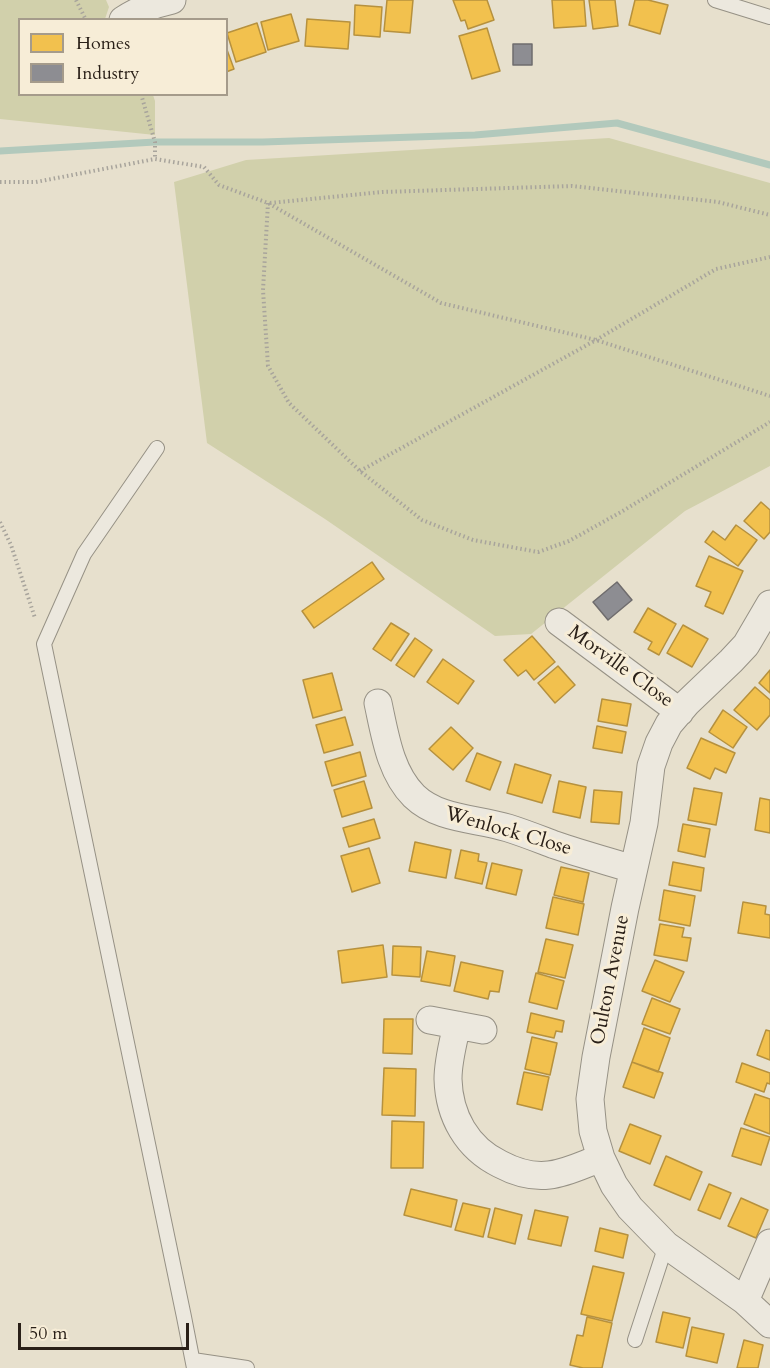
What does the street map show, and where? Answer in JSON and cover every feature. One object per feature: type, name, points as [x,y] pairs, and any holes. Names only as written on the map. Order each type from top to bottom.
[{"type":"street","points":[[127,11],[172,0]]},
{"type":"street","name":"Oulton Avenue","points":[[770,604],[746,645],[669,724],[659,743],[651,766],[644,823],[624,908],[590,1099],[593,1131],[601,1158],[614,1185],[630,1208],[666,1245],[745,1301],[770,1324]]},
{"type":"street","name":"Morville Close","points":[[559,622],[680,712]]},
{"type":"street","name":"Wenlock Close","points":[[378,703],[389,751],[396,769],[403,782],[425,804],[450,816],[489,822],[578,853],[633,869]]},
{"type":"street","points":[[430,1020],[470,1027],[449,1068],[448,1078],[454,1115],[463,1133],[476,1149],[502,1166],[529,1175],[549,1175],[601,1158]]},
{"type":"street","points":[[745,1301],[770,1243]]},
{"type":"lane","points":[[715,0],[770,16]]},
{"type":"lane","points":[[157,448],[84,554],[44,644],[193,1364],[246,1368]]},
{"type":"lane","points":[[635,1340],[666,1245]]},
{"type":"path","points":[[76,0],[85,18]]},
{"type":"path","points":[[142,96],[155,142],[154,159]]},
{"type":"path","points":[[0,182],[36,182],[154,159],[204,167],[219,184],[268,203],[441,303],[596,340],[770,396]]},
{"type":"path","points":[[268,203],[382,192],[572,186],[718,202],[770,215]]},
{"type":"path","points":[[268,203],[263,290],[268,366],[289,403],[360,471],[422,520],[473,540],[538,552],[569,541],[621,512],[770,422]]},
{"type":"path","points":[[360,471],[596,340],[716,269],[770,257]]},
{"type":"path","points":[[0,522],[11,544],[44,644]]},
{"type":"green space","points":[[0,0],[106,0],[109,7],[105,18],[18,18],[18,96],[153,96],[155,135],[0,119]]},
{"type":"green space","points":[[609,138],[770,183],[770,466],[685,511],[531,634],[495,636],[325,519],[207,443],[174,182],[246,160]]},
{"type":"building: Homes","points":[[387,0],[413,0],[410,33],[384,31]]},
{"type":"building: Homes","points":[[453,0],[487,0],[494,20],[468,29],[465,20],[461,21]]},
{"type":"building: Homes","points":[[552,0],[584,0],[586,26],[554,28]]},
{"type":"building: Homes","points":[[589,0],[615,0],[618,26],[593,29]]},
{"type":"building: Homes","points":[[635,0],[648,0],[668,5],[660,34],[629,25]]},
{"type":"building: Homes","points":[[355,5],[382,7],[380,37],[354,35]]},
{"type":"building: Homes","points":[[291,14],[299,41],[268,50],[261,22]]},
{"type":"building: Homes","points":[[307,19],[350,22],[348,49],[305,46]]},
{"type":"building: Homes","points":[[257,23],[266,52],[236,62],[228,33]]},
{"type":"building: Homes","points":[[487,28],[500,71],[472,79],[459,36]]},
{"type":"building: Homes","points":[[228,52],[234,69],[228,71]]},
{"type":"building: Homes","points":[[761,502],[770,510],[770,532],[764,539],[744,521]]},
{"type":"building: Homes","points":[[736,525],[757,540],[738,566],[705,542],[713,531],[725,540]]},
{"type":"building: Homes","points":[[709,556],[743,571],[723,614],[705,606],[711,592],[696,586]]},
{"type":"building: Homes","points":[[372,562],[384,579],[314,628],[302,611]]},
{"type":"building: Homes","points":[[648,608],[676,624],[659,655],[648,649],[652,642],[634,632]]},
{"type":"building: Homes","points":[[391,623],[409,634],[391,661],[373,649]]},
{"type":"building: Homes","points":[[683,625],[708,639],[692,667],[667,653]]},
{"type":"building: Homes","points":[[532,636],[555,662],[534,680],[526,670],[518,676],[504,660]]},
{"type":"building: Homes","points":[[415,638],[432,650],[414,677],[396,665]]},
{"type":"building: Homes","points":[[443,659],[474,681],[458,704],[427,682]]},
{"type":"building: Homes","points":[[558,666],[575,685],[555,703],[538,683]]},
{"type":"building: Homes","points":[[770,670],[770,693],[759,683]]},
{"type":"building: Homes","points":[[332,673],[342,710],[313,718],[303,680]]},
{"type":"building: Homes","points":[[755,687],[770,700],[770,715],[757,730],[734,710]]},
{"type":"building: Homes","points":[[602,699],[631,704],[627,726],[598,721]]},
{"type":"building: Homes","points":[[723,710],[747,727],[733,748],[709,732]]},
{"type":"building: Homes","points":[[345,717],[353,745],[324,753],[316,725]]},
{"type":"building: Homes","points":[[597,726],[626,732],[622,753],[593,748]]},
{"type":"building: Homes","points":[[451,727],[473,748],[453,770],[429,749]]},
{"type":"building: Homes","points":[[701,738],[735,753],[726,773],[715,768],[710,779],[687,768]]},
{"type":"building: Homes","points":[[360,752],[366,776],[332,786],[325,762]]},
{"type":"building: Homes","points":[[477,753],[501,762],[490,790],[466,781]]},
{"type":"building: Homes","points":[[515,764],[551,775],[542,803],[507,793]]},
{"type":"building: Homes","points":[[364,781],[372,808],[342,817],[334,790]]},
{"type":"building: Homes","points":[[559,781],[586,787],[580,818],[553,812]]},
{"type":"building: Homes","points":[[694,788],[722,793],[716,825],[688,820]]},
{"type":"building: Homes","points":[[594,790],[622,792],[619,824],[591,822]]},
{"type":"building: Homes","points":[[760,798],[770,800],[770,833],[755,830]]},
{"type":"building: Homes","points":[[374,819],[380,838],[349,847],[343,828]]},
{"type":"building: Homes","points":[[683,824],[710,829],[705,857],[678,851]]},
{"type":"building: Homes","points":[[415,842],[451,850],[446,878],[409,871]]},
{"type":"building: Homes","points":[[369,848],[380,883],[352,892],[341,856]]},
{"type":"building: Homes","points":[[461,850],[479,854],[478,861],[487,863],[482,884],[455,878]]},
{"type":"building: Homes","points":[[673,862],[704,868],[701,891],[669,885]]},
{"type":"building: Homes","points":[[492,863],[522,870],[516,895],[486,888]]},
{"type":"building: Homes","points":[[561,867],[589,873],[583,902],[554,895]]},
{"type":"building: Homes","points":[[664,890],[695,896],[690,926],[659,920]]},
{"type":"building: Homes","points":[[553,897],[584,904],[578,935],[546,928]]},
{"type":"building: Homes","points":[[743,902],[766,906],[765,914],[770,915],[770,938],[738,933]]},
{"type":"building: Homes","points":[[660,924],[684,928],[682,937],[691,938],[687,961],[654,955]]},
{"type":"building: Homes","points":[[546,939],[573,945],[565,978],[538,972]]},
{"type":"building: Homes","points":[[383,945],[387,977],[342,983],[338,951]]},
{"type":"building: Homes","points":[[393,946],[421,947],[420,977],[392,975]]},
{"type":"building: Homes","points":[[427,951],[455,956],[450,986],[421,981]]},
{"type":"building: Homes","points":[[655,960],[684,972],[670,1002],[642,991]]},
{"type":"building: Homes","points":[[461,962],[503,971],[499,992],[490,991],[488,999],[454,991]]},
{"type":"building: Homes","points":[[536,973],[564,981],[557,1009],[529,1002]]},
{"type":"building: Homes","points":[[652,998],[680,1009],[670,1034],[642,1024]]},
{"type":"building: Homes","points":[[531,1013],[564,1021],[562,1032],[556,1031],[554,1038],[527,1032]]},
{"type":"building: Homes","points":[[384,1019],[413,1019],[412,1054],[383,1053]]},
{"type":"building: Homes","points":[[644,1028],[670,1038],[658,1072],[632,1062]]},
{"type":"building: Homes","points":[[766,1030],[770,1031],[770,1060],[757,1055]]},
{"type":"building: Homes","points":[[532,1037],[557,1043],[550,1075],[525,1069]]},
{"type":"building: Homes","points":[[632,1062],[663,1073],[654,1098],[623,1087]]},
{"type":"building: Homes","points":[[742,1063],[770,1073],[770,1084],[767,1083],[764,1092],[736,1082]]},
{"type":"building: Homes","points":[[384,1068],[416,1069],[415,1116],[382,1115]]},
{"type":"building: Homes","points":[[524,1072],[549,1077],[542,1110],[517,1104]]},
{"type":"building: Homes","points":[[755,1094],[770,1099],[770,1134],[744,1124]]},
{"type":"building: Homes","points":[[392,1121],[424,1122],[423,1168],[391,1168]]},
{"type":"building: Homes","points":[[630,1124],[661,1136],[650,1164],[619,1151]]},
{"type":"building: Homes","points":[[741,1128],[770,1137],[761,1165],[732,1156]]},
{"type":"building: Homes","points":[[666,1156],[702,1172],[690,1200],[654,1185]]},
{"type":"building: Homes","points":[[709,1184],[731,1193],[720,1219],[698,1210]]},
{"type":"building: Homes","points":[[411,1189],[457,1200],[451,1227],[404,1215]]},
{"type":"building: Homes","points":[[741,1198],[768,1210],[756,1238],[728,1226]]},
{"type":"building: Homes","points":[[463,1203],[490,1209],[483,1237],[455,1230]]},
{"type":"building: Homes","points":[[495,1208],[522,1215],[515,1244],[488,1237]]},
{"type":"building: Homes","points":[[535,1210],[568,1217],[561,1246],[528,1239]]},
{"type":"building: Homes","points":[[600,1228],[628,1235],[623,1258],[595,1251]]},
{"type":"building: Homes","points":[[593,1266],[624,1273],[612,1321],[581,1314]]},
{"type":"building: Homes","points":[[663,1312],[690,1318],[683,1348],[656,1342]]},
{"type":"building: Homes","points":[[587,1317],[612,1323],[602,1368],[570,1365],[577,1335],[583,1336]]},
{"type":"building: Homes","points":[[692,1327],[724,1334],[717,1363],[686,1356]]},
{"type":"building: Homes","points":[[744,1340],[763,1345],[758,1368],[737,1368]]},
{"type":"building: Industry","points":[[513,44],[532,44],[532,65],[513,65]]},
{"type":"building: Industry","points":[[617,582],[632,600],[608,620],[593,602]]},
{"type":"waterway","points":[[0,151],[155,142],[263,142],[475,135],[617,123],[770,165]]}]
